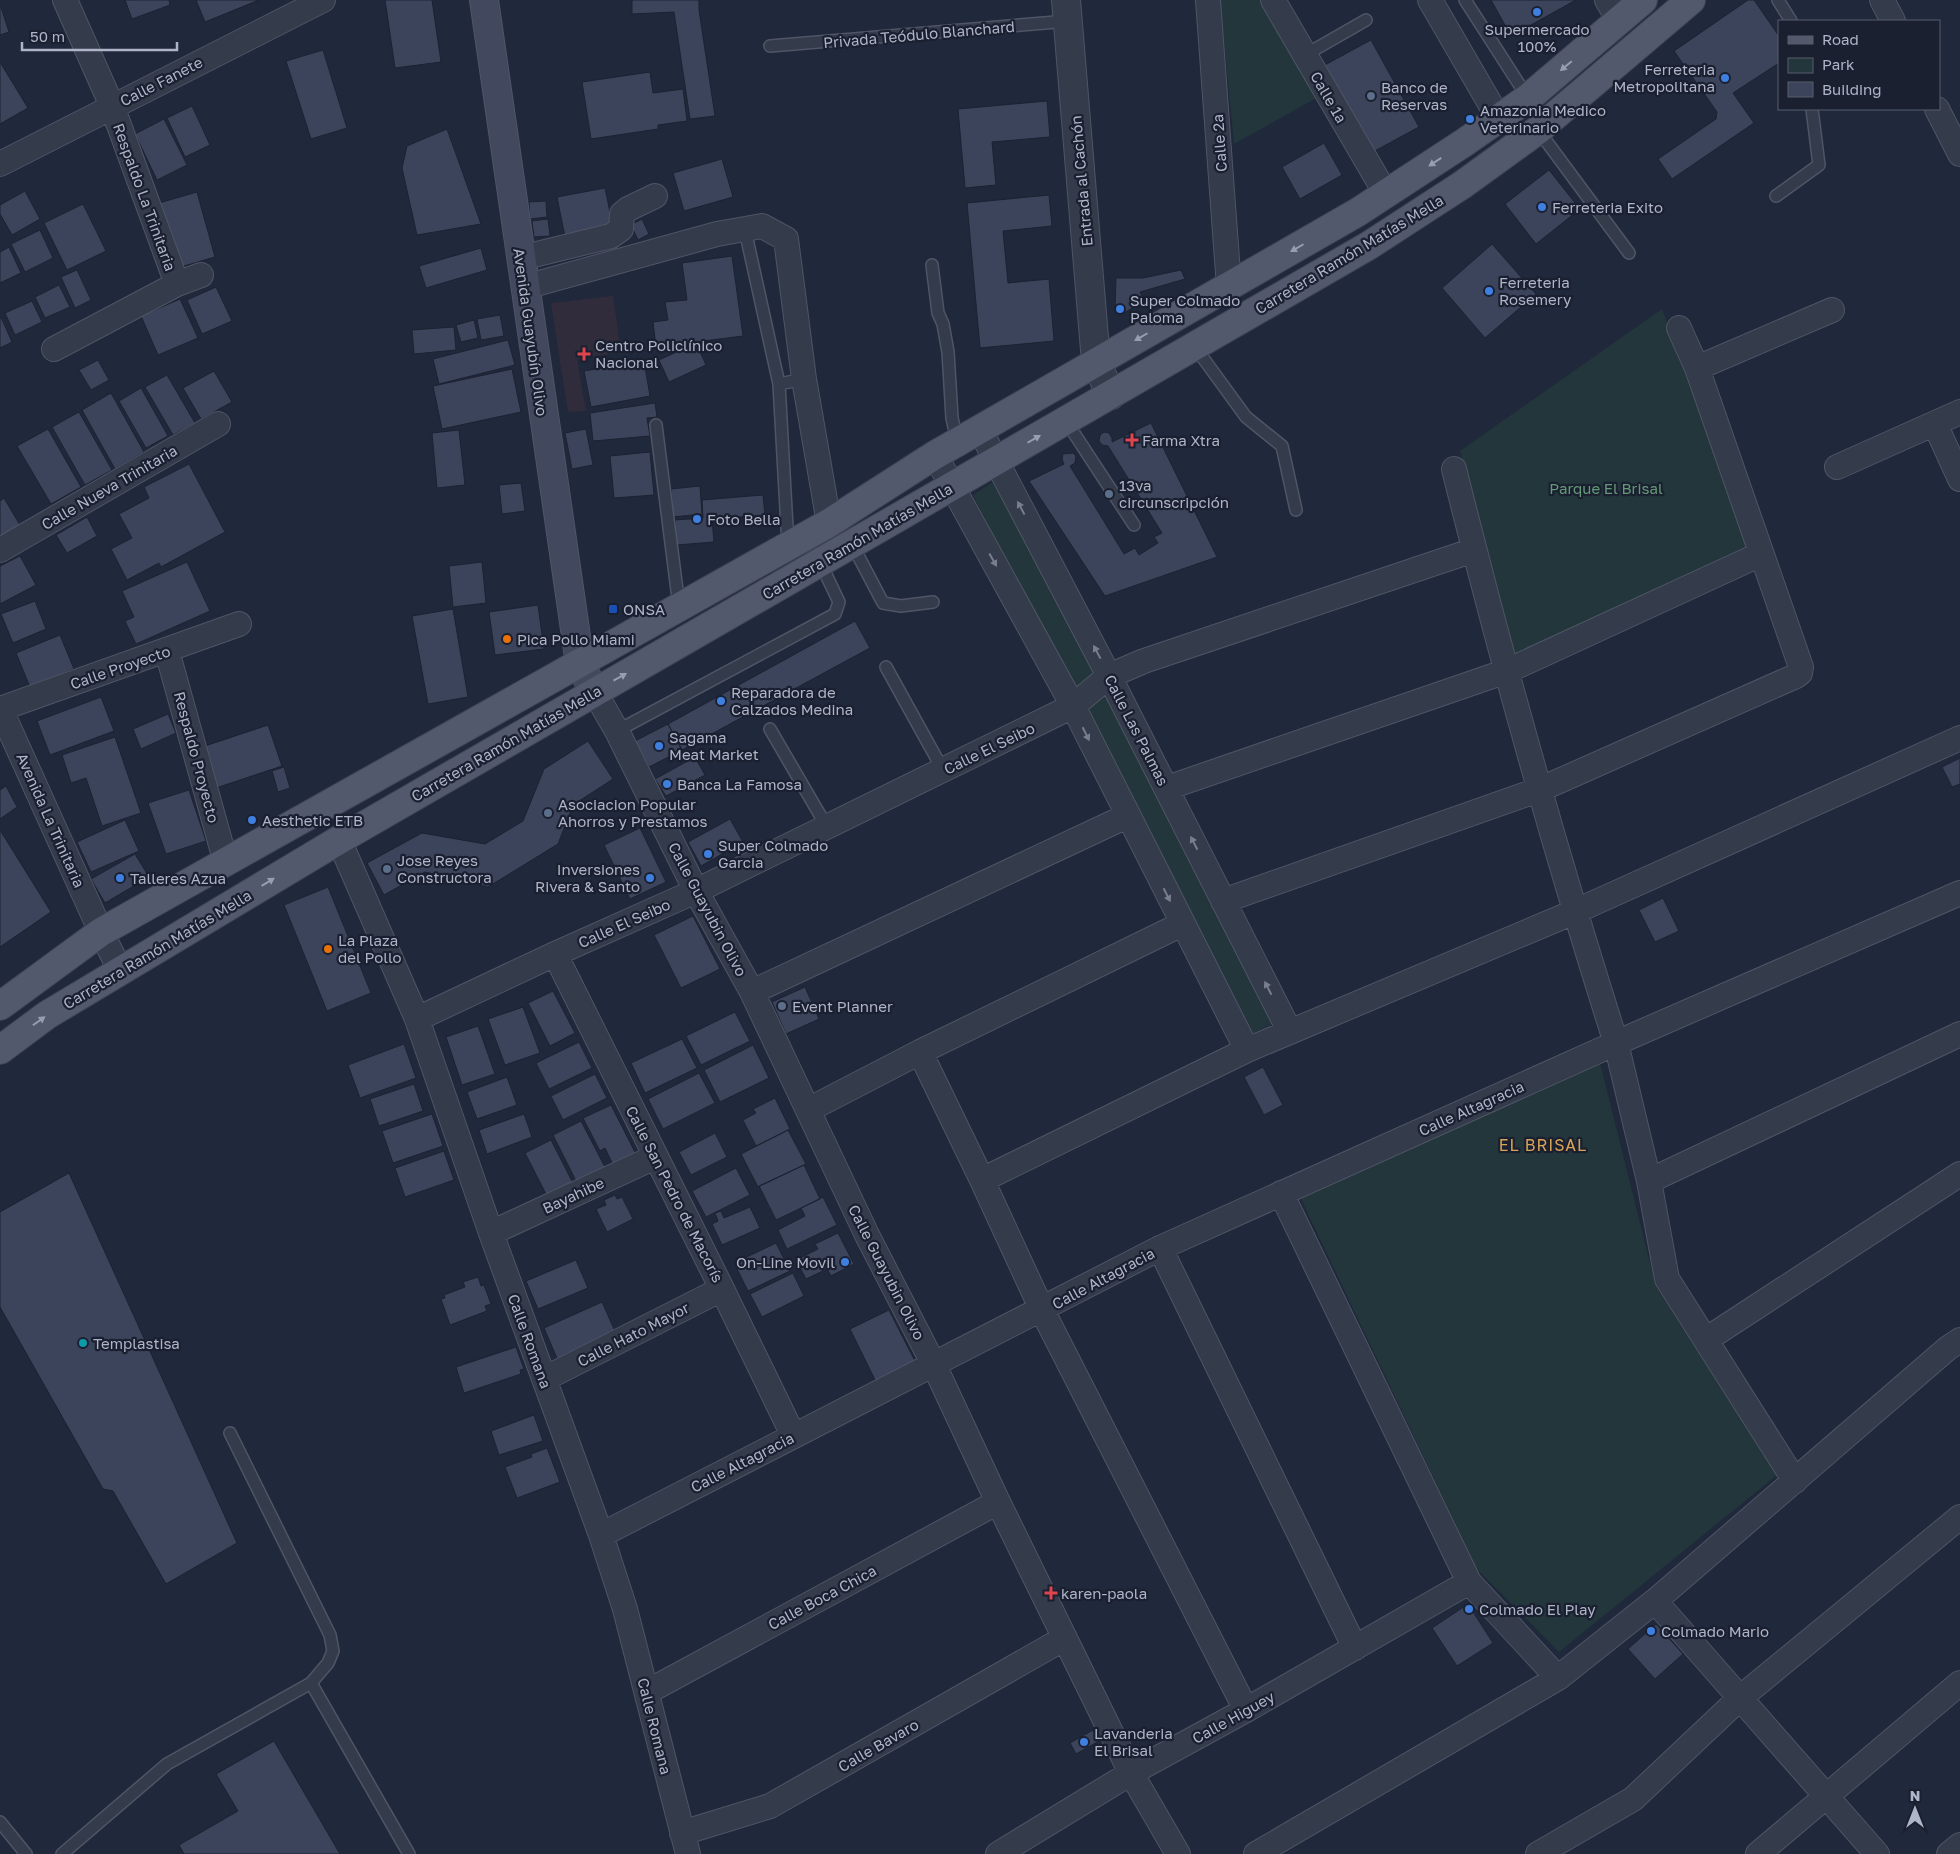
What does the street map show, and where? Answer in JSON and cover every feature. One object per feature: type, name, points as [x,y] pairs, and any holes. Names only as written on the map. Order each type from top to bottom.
[{"type":"main road","name":"Avenida Guayubín Olivo","points":[[484,0],[580,664],[594,691]]},
{"type":"main road","name":"Carretera Ramón Matías Mella","points":[[0,1006],[101,932],[829,523],[957,442],[1358,212],[1528,98],[1613,10],[1643,0]]},
{"type":"main road","name":"Carretera Ramón Matías Mella","points":[[0,1050],[47,1015],[338,840],[594,691],[1111,396],[1368,246],[1462,185],[1538,130],[1691,0]]},
{"type":"street","name":"Respaldo La Trinitaria","points":[[65,0],[112,106],[177,284]]},
{"type":"street","name":"Calle Fanete","points":[[0,164],[323,0]]},
{"type":"street","name":"Calle 2a","points":[[1208,0],[1229,287]]},
{"type":"street","points":[[1430,0],[1499,119]]},
{"type":"street","points":[[1882,0],[1892,20]]},
{"type":"street","name":"Calle 1a","points":[[1275,1],[1386,194]]},
{"type":"street","name":"Entrada al Cachón","points":[[1067,11],[1096,362],[1111,396]]},
{"type":"street","points":[[1938,110],[1960,154]]},
{"type":"street","points":[[521,258],[611,236],[620,229],[622,214],[628,209],[655,196]]},
{"type":"street","points":[[525,287],[717,234],[762,226],[786,240],[804,379],[829,523]]},
{"type":"street","points":[[54,349],[177,284],[201,275]]},
{"type":"street","points":[[1697,368],[1832,310]]},
{"type":"street","points":[[1223,901],[1541,788],[1800,673],[1801,667],[1697,368],[1679,328]]},
{"type":"street","points":[[1837,467],[1960,412]]},
{"type":"street","name":"Calle Nueva Trinitaria","points":[[0,550],[218,424]]},
{"type":"street","points":[[1935,424],[1960,478]]},
{"type":"street","points":[[957,442],[953,486],[1073,706],[1246,1050]]},
{"type":"street","name":"Calle Las Palmas","points":[[957,442],[997,460],[1110,676],[1290,1032]]},
{"type":"street","points":[[1454,469],[1474,550],[1574,912],[1616,1043],[1649,1181],[1667,1279],[1707,1339],[1794,1481]]},
{"type":"street","name":"Calle El Seibo","points":[[417,1019],[555,954],[696,891],[1073,706],[1110,676],[1144,661],[1474,550]]},
{"type":"street","points":[[1167,788],[1507,671],[1761,554]]},
{"type":"street","name":"Calle Proyecto","points":[[0,709],[239,624]]},
{"type":"street","name":"Respaldo Proyecto","points":[[167,651],[226,863]]},
{"type":"street","name":"Calle Guayubin Olivo","points":[[594,691],[617,731],[696,891],[752,992],[867,1235],[934,1365],[998,1502],[1131,1774],[1178,1854]]},
{"type":"street","name":"Avenida La Trinitaria","points":[[0,709],[120,970]]},
{"type":"street","points":[[982,1180],[1246,1050],[1574,912],[1960,738]]},
{"type":"street","points":[[752,992],[1127,816]]},
{"type":"street","name":"Calle Romana","points":[[338,840],[417,1019],[491,1233],[601,1535],[625,1609],[685,1843]]},
{"type":"street","name":"Calle Altagracia","points":[[601,1535],[1160,1248],[1616,1043],[1960,893]]},
{"type":"street","points":[[808,1110],[920,1052],[1182,924]]},
{"type":"street","name":"Calle San Pedro de Macorís","points":[[555,954],[793,1436]]},
{"type":"street","points":[[1649,1181],[1960,1034]]},
{"type":"street","points":[[920,1052],[1042,1310],[1246,1710]]},
{"type":"street","name":"Bayahibe","points":[[491,1233],[655,1157]]},
{"type":"street","points":[[1707,1339],[1960,1174]]},
{"type":"street","points":[[1281,1193],[1469,1582],[1558,1678]]},
{"type":"street","points":[[1160,1248],[1355,1648]]},
{"type":"street","name":"Calle Hato Mayor","points":[[544,1379],[722,1289]]},
{"type":"street","points":[[1256,1854],[1558,1678],[1656,1601],[1948,1348],[1960,1340]]},
{"type":"street","name":"Calle Boca Chica","points":[[647,1692],[998,1502]]},
{"type":"street","points":[[1538,1854],[1633,1799],[1740,1698],[1960,1517]]},
{"type":"street","name":"Calle Higuey","points":[[998,1854],[1131,1774],[1469,1582]]},
{"type":"street","points":[[1656,1601],[1877,1854]]},
{"type":"street","name":"Calle Bavaro","points":[[685,1843],[770,1806],[1065,1638]]},
{"type":"street","points":[[1758,1854],[1960,1682]]},
{"type":"street","points":[[1950,1854],[1960,1845]]},
{"type":"lane","points":[[1464,0],[1528,98]]},
{"type":"lane","points":[[1778,0],[1791,20]]},
{"type":"lane","name":"Privada Teódulo Blanchard","points":[[770,46],[1067,11]]},
{"type":"lane","points":[[1305,55],[1366,20]]},
{"type":"lane","points":[[1776,196],[1819,164],[1812,110]]},
{"type":"lane","points":[[1538,130],[1629,253]]},
{"type":"lane","points":[[744,230],[779,384],[788,545]]},
{"type":"lane","points":[[932,266],[938,313],[943,324],[948,352],[952,418],[957,442]]},
{"type":"lane","points":[[1195,346],[1246,417],[1282,446],[1296,510]]},
{"type":"lane","points":[[779,384],[804,379]]},
{"type":"lane","points":[[1066,421],[1134,525]]},
{"type":"lane","points":[[656,425],[679,606]]},
{"type":"lane","points":[[852,544],[883,603],[901,606],[932,602]]},
{"type":"lane","points":[[617,731],[835,614],[839,602],[820,562]]},
{"type":"lane","points":[[886,667],[943,770]]},
{"type":"lane","points":[[770,729],[828,827]]},
{"type":"lane","points":[[62,1854],[167,1764],[312,1683],[328,1663],[333,1651],[330,1635],[230,1433]]},
{"type":"lane","points":[[312,1683],[409,1854]]},
{"type":"lane","points":[[0,1822],[26,1854]]},
{"type":"shaded area","name":"Centro Policlínico Nacional","points":[[613,296],[621,352],[577,359],[586,411],[568,412],[551,303]]},
{"type":"green space","points":[[1220,0],[1263,0],[1318,97],[1234,144]]},
{"type":"green space","name":"Parque El Brisal","points":[[1662,309],[1752,547],[1515,655],[1460,451]]},
{"type":"green space","points":[[996,480],[1274,1023],[1249,1035],[973,495]]},
{"type":"green space","points":[[1599,1059],[1656,1287],[1777,1475],[1559,1652],[1477,1569],[1300,1197]]},
{"type":"building","points":[[125,0],[169,0],[170,5],[132,19]]},
{"type":"building","points":[[196,0],[259,0],[205,22]]},
{"type":"building","points":[[385,0],[432,0],[441,62],[395,68]]},
{"type":"building","points":[[632,0],[699,0],[715,116],[690,119],[674,12],[632,14]]},
{"type":"building","points":[[1491,0],[1576,0],[1511,36]]},
{"type":"building","name":"Ferreteria Metropolitana","points":[[1748,0],[1754,0],[1778,35],[1778,64],[1733,93],[1754,123],[1672,179],[1658,159],[1716,119],[1717,112],[1674,51]]},
{"type":"building","points":[[0,8],[9,32],[0,35]]},
{"type":"building","name":"Banco de Reservas","points":[[1371,40],[1419,127],[1371,153],[1323,66]]},
{"type":"building","points":[[323,50],[347,128],[311,139],[286,61]]},
{"type":"building","points":[[0,62],[28,108],[0,124]]},
{"type":"building","points":[[650,72],[653,93],[683,89],[687,121],[658,125],[658,129],[591,139],[582,82]]},
{"type":"building","points":[[1047,101],[1050,137],[992,142],[996,185],[965,188],[958,109]]},
{"type":"building","points":[[192,106],[210,145],[185,157],[167,118]]},
{"type":"building","points":[[164,119],[187,165],[157,180],[135,134]]},
{"type":"building","points":[[447,129],[481,224],[417,235],[402,168],[407,146]]},
{"type":"building","points":[[1324,143],[1342,175],[1300,199],[1282,167]]},
{"type":"building","points":[[722,159],[733,197],[684,211],[673,173]]},
{"type":"building","name":"Ferreteria Exito","points":[[1549,170],[1580,209],[1536,244],[1505,204]]},
{"type":"building","points":[[605,188],[613,227],[565,237],[557,197]]},
{"type":"building","points":[[25,191],[40,219],[12,235],[0,214],[0,205]]},
{"type":"building","points":[[197,192],[215,257],[177,268],[159,203]]},
{"type":"building","points":[[1049,195],[1052,226],[1003,231],[1008,283],[1049,279],[1054,341],[980,348],[967,203]]},
{"type":"building","points":[[546,201],[547,217],[530,219],[529,202]]},
{"type":"building","points":[[83,204],[106,251],[67,270],[44,223]]},
{"type":"building","points":[[548,219],[550,236],[534,237],[532,221]]},
{"type":"building","points":[[642,219],[649,234],[638,240],[631,225]]},
{"type":"building","points":[[40,230],[53,258],[25,272],[11,244]]},
{"type":"building","name":"Ferreteria Rosemery","points":[[1492,244],[1536,294],[1485,338],[1442,288]]},
{"type":"building","points":[[9,247],[21,273],[0,283],[0,252]]},
{"type":"building","points":[[481,248],[487,270],[426,288],[419,266]]},
{"type":"building","points":[[732,256],[743,336],[656,347],[653,322],[668,320],[665,302],[687,300],[682,263]]},
{"type":"building","points":[[77,270],[91,300],[75,308],[61,277]]},
{"type":"building","points":[[1181,270],[1185,279],[1140,292],[1144,301],[1119,316],[1115,307],[1116,278],[1143,278]]},
{"type":"building","points":[[59,285],[70,307],[45,318],[35,297]]},
{"type":"building","points":[[216,287],[232,321],[202,334],[187,300]]},
{"type":"building","points":[[180,299],[198,338],[158,355],[141,316]]},
{"type":"building","points":[[32,301],[42,322],[15,335],[5,313]]},
{"type":"building","points":[[500,315],[504,336],[481,340],[477,319]]},
{"type":"building","points":[[0,318],[12,342],[0,348]]},
{"type":"building","points":[[474,320],[478,338],[461,342],[456,325]]},
{"type":"building","points":[[454,327],[456,350],[414,354],[412,330]]},
{"type":"building","points":[[508,340],[515,365],[439,384],[433,359]]},
{"type":"building","points":[[696,343],[706,365],[669,382],[659,360]]},
{"type":"building","points":[[98,360],[109,380],[91,390],[79,370]]},
{"type":"building","points":[[644,361],[650,396],[591,407],[584,371]]},
{"type":"building","points":[[512,369],[521,412],[442,429],[433,386]]},
{"type":"building","points":[[214,371],[232,402],[201,419],[183,388]]},
{"type":"building","points":[[167,375],[195,423],[173,435],[145,387]]},
{"type":"building","points":[[141,388],[168,436],[146,448],[119,401]]},
{"type":"building","points":[[111,393],[144,452],[115,469],[82,410]]},
{"type":"building","points":[[655,403],[657,417],[647,418],[650,436],[593,441],[590,413]]},
{"type":"building","points":[[79,412],[112,470],[85,485],[52,427]]},
{"type":"building","points":[[1151,423],[1217,557],[1105,596],[1029,481],[1064,464],[1063,454],[1073,453],[1076,456],[1075,463],[1070,466],[1124,554],[1135,548],[1139,555],[1158,543],[1154,537],[1162,533],[1108,446],[1102,445],[1099,441],[1100,435],[1104,432],[1109,433],[1112,442]]},
{"type":"building","points":[[48,429],[81,487],[51,504],[17,446]]},
{"type":"building","points":[[586,429],[593,465],[572,469],[565,433]]},
{"type":"building","points":[[459,430],[465,485],[437,488],[432,433]]},
{"type":"building","points":[[650,452],[654,495],[614,498],[610,456]]},
{"type":"building","points":[[189,464],[225,532],[161,567],[159,563],[127,580],[111,549],[132,538],[119,514],[149,498],[144,487]]},
{"type":"building","points":[[521,483],[525,511],[502,514],[499,485]]},
{"type":"building","points":[[700,486],[702,514],[673,517],[671,489]]},
{"type":"building","name":"Foto Bella","points":[[763,495],[765,515],[712,519],[714,542],[676,545],[675,520],[703,518],[702,500]]},
{"type":"building","points":[[4,498],[20,525],[0,536],[0,501]]},
{"type":"building","points":[[87,517],[97,536],[67,553],[56,535]]},
{"type":"building","points":[[20,556],[36,585],[0,604],[0,566]]},
{"type":"building","points":[[187,562],[210,611],[136,644],[125,621],[134,617],[122,591]]},
{"type":"building","points":[[482,562],[486,603],[453,607],[449,566]]},
{"type":"building","points":[[35,601],[46,629],[13,643],[1,614]]},
{"type":"building","points":[[538,605],[544,649],[495,655],[489,612]]},
{"type":"building","points":[[453,609],[468,697],[428,704],[412,616]]},
{"type":"building","points":[[855,621],[870,648],[682,750],[668,724]]},
{"type":"building","points":[[60,635],[74,669],[30,687],[16,653]]},
{"type":"building","points":[[101,697],[114,731],[50,755],[37,721]]},
{"type":"building","points":[[168,714],[176,733],[141,749],[133,729]]},
{"type":"building","name":"Sagama Meat Market","points":[[668,724],[682,750],[649,767],[635,741]]},
{"type":"building","points":[[268,725],[282,766],[216,788],[202,747]]},
{"type":"building","points":[[115,737],[141,813],[102,826],[86,778],[71,783],[62,755]]},
{"type":"building","name":"Asociacion Popular Ahorros y Prestamos","points":[[588,741],[613,779],[573,805],[558,844],[488,887],[425,872],[384,895],[367,863],[422,833],[485,844],[523,821],[544,769]]},
{"type":"building","points":[[695,757],[705,775],[666,796],[655,779]]},
{"type":"building","points":[[1960,758],[1960,784],[1952,787],[1942,767]]},
{"type":"building","points":[[284,767],[290,788],[278,792],[272,771]]},
{"type":"building","points":[[6,786],[17,807],[0,819],[0,790]]},
{"type":"building","points":[[189,790],[206,841],[166,854],[148,803]]},
{"type":"building","name":"Super Colmado Garcia","points":[[730,819],[743,842],[701,866],[688,842]]},
{"type":"building","points":[[125,820],[139,851],[91,872],[77,842]]},
{"type":"building","points":[[640,828],[666,882],[630,899],[604,845]]},
{"type":"building","points":[[0,830],[51,912],[0,947]]},
{"type":"building","name":"Talleres Azua","points":[[135,854],[149,877],[105,903],[91,879]]},
{"type":"building","name":"La Plaza del Pollo","points":[[328,887],[371,993],[327,1011],[284,905]]},
{"type":"building","points":[[1663,898],[1679,931],[1655,942],[1639,910]]},
{"type":"building","points":[[693,916],[720,969],[681,988],[654,935]]},
{"type":"building","points":[[805,987],[819,1019],[786,1034],[772,1002]]},
{"type":"building","points":[[553,991],[575,1033],[550,1046],[528,1003]]},
{"type":"building","points":[[523,1007],[540,1053],[505,1065],[488,1019]]},
{"type":"building","points":[[735,1012],[750,1041],[701,1065],[686,1036]]},
{"type":"building","points":[[478,1026],[495,1074],[462,1085],[446,1037]]},
{"type":"building","points":[[682,1039],[697,1068],[645,1093],[631,1063]]},
{"type":"building","points":[[579,1042],[592,1068],[549,1089],[536,1063]]},
{"type":"building","points":[[404,1044],[416,1078],[360,1098],[348,1065]]},
{"type":"building","points":[[753,1045],[769,1078],[720,1102],[704,1070]]},
{"type":"building","points":[[1263,1067],[1283,1105],[1264,1115],[1244,1077]]},
{"type":"building","points":[[699,1073],[715,1103],[663,1129],[648,1099]]},
{"type":"building","points":[[595,1074],[607,1098],[563,1120],[551,1096]]},
{"type":"building","points":[[507,1077],[517,1105],[477,1119],[467,1092]]},
{"type":"building","points":[[414,1084],[423,1111],[379,1126],[370,1099]]},
{"type":"building","points":[[775,1098],[790,1129],[756,1146],[743,1120],[756,1113],[753,1109]]},
{"type":"building","points":[[611,1105],[638,1158],[615,1169],[605,1148],[600,1151],[583,1118]]},
{"type":"building","points":[[432,1114],[443,1146],[393,1163],[382,1131]]},
{"type":"building","points":[[524,1114],[532,1137],[487,1154],[479,1130]]},
{"type":"building","points":[[581,1121],[606,1169],[577,1183],[553,1135]]},
{"type":"building","points":[[788,1130],[806,1164],[758,1187],[741,1154]]},
{"type":"building","points":[[715,1133],[727,1157],[691,1175],[679,1152]]},
{"type":"building","points":[[551,1140],[574,1185],[548,1198],[525,1153]]},
{"type":"building","points":[[444,1151],[454,1180],[405,1197],[395,1168]]},
{"type":"building","points":[[804,1165],[820,1199],[776,1220],[759,1186]]},
{"type":"building","points":[[736,1168],[750,1195],[706,1217],[692,1191]]},
{"type":"building","name":"Templastisa","points":[[69,1173],[237,1543],[166,1584],[113,1491],[103,1489],[0,1307],[0,1212]]},
{"type":"building","points":[[615,1195],[617,1199],[622,1197],[633,1219],[607,1232],[596,1209],[606,1205],[604,1200]]},
{"type":"building","points":[[823,1197],[837,1225],[787,1249],[778,1230],[805,1216],[801,1208]]},
{"type":"building","points":[[750,1207],[760,1228],[722,1245],[712,1224],[718,1221],[715,1213],[721,1211],[724,1218]]},
{"type":"building","points":[[838,1233],[854,1264],[831,1276],[827,1269],[806,1279],[796,1260],[818,1249],[815,1244]]},
{"type":"building","points":[[776,1243],[790,1271],[748,1291],[734,1263]]},
{"type":"building","points":[[576,1260],[588,1288],[538,1309],[526,1281]]},
{"type":"building","points":[[793,1273],[804,1296],[762,1317],[750,1294]]},
{"type":"building","points":[[478,1277],[481,1286],[484,1285],[491,1304],[485,1306],[487,1311],[450,1325],[441,1299],[445,1298],[444,1295],[465,1287],[463,1282]]},
{"type":"building","points":[[602,1302],[618,1338],[559,1363],[544,1328]]},
{"type":"building","points":[[889,1310],[917,1365],[877,1384],[850,1329]]},
{"type":"building","points":[[516,1347],[524,1369],[520,1370],[521,1374],[464,1393],[456,1367]]},
{"type":"building","points":[[534,1415],[543,1441],[499,1455],[491,1431]]},
{"type":"building","points":[[547,1448],[560,1482],[517,1498],[505,1467],[532,1457],[531,1454]]},
{"type":"building","points":[[1468,1604],[1493,1643],[1457,1666],[1432,1628]]},
{"type":"building","points":[[1656,1624],[1683,1654],[1655,1679],[1628,1649]]},
{"type":"building","name":"Lavanderia El Brisal","points":[[1093,1730],[1099,1741],[1076,1754],[1070,1743]]},
{"type":"building","points":[[274,1741],[340,1854],[184,1854],[179,1845],[238,1811],[216,1774]]},
{"type":"place","name":"Supermercado 100%","points":[[1537,12]]},
{"type":"place","name":"Ferreteria Metropolitana","points":[[1725,78]]},
{"type":"place","name":"Banco de Reservas","points":[[1371,96]]},
{"type":"place","name":"Amazonia Medico Veterinario","points":[[1470,119]]},
{"type":"place","name":"Ferreteria Exito","points":[[1542,207]]},
{"type":"place","name":"Ferreteria Rosemery","points":[[1489,291]]},
{"type":"place","name":"Super Colmado Paloma","points":[[1120,309]]},
{"type":"place","name":"Centro Policlínico Nacional","points":[[584,354]]},
{"type":"place","name":"Farma Xtra","points":[[1132,440]]},
{"type":"place","name":"13va circunscripción","points":[[1109,494]]},
{"type":"place","name":"Foto Bella","points":[[697,519]]},
{"type":"place","name":"ONSA","points":[[613,609]]},
{"type":"place","name":"Pica Pollo Miami","points":[[507,639]]},
{"type":"place","name":"Reparadora de Calzados Medina","points":[[721,701]]},
{"type":"place","name":"Sagama Meat Market","points":[[659,746]]},
{"type":"place","name":"Banca La Famosa","points":[[667,784]]},
{"type":"place","name":"Asociacion Popular Ahorros y Prestamos","points":[[548,813]]},
{"type":"place","name":"Aesthetic ETB","points":[[252,820]]},
{"type":"place","name":"Super Colmado Garcia","points":[[708,854]]},
{"type":"place","name":"Jose Reyes Constructora","points":[[387,869]]},
{"type":"place","name":"Talleres Azua","points":[[120,878]]},
{"type":"place","name":"Inversiones Rivera & Santo","points":[[650,878]]},
{"type":"place","name":"La Plaza del Pollo","points":[[328,949]]},
{"type":"place","name":"Event Planner","points":[[782,1006]]},
{"type":"place","name":"On-Line Movil","points":[[845,1262]]},
{"type":"place","name":"Templastisa","points":[[83,1343]]},
{"type":"place","name":"karen-paola","points":[[1051,1593]]},
{"type":"place","name":"Colmado El Play","points":[[1469,1609]]},
{"type":"place","name":"Colmado Mario","points":[[1651,1631]]},
{"type":"place","name":"Lavanderia El Brisal","points":[[1084,1742]]},
{"type":"district","name":"EL BRISAL","points":[[1543,1145]]}]
